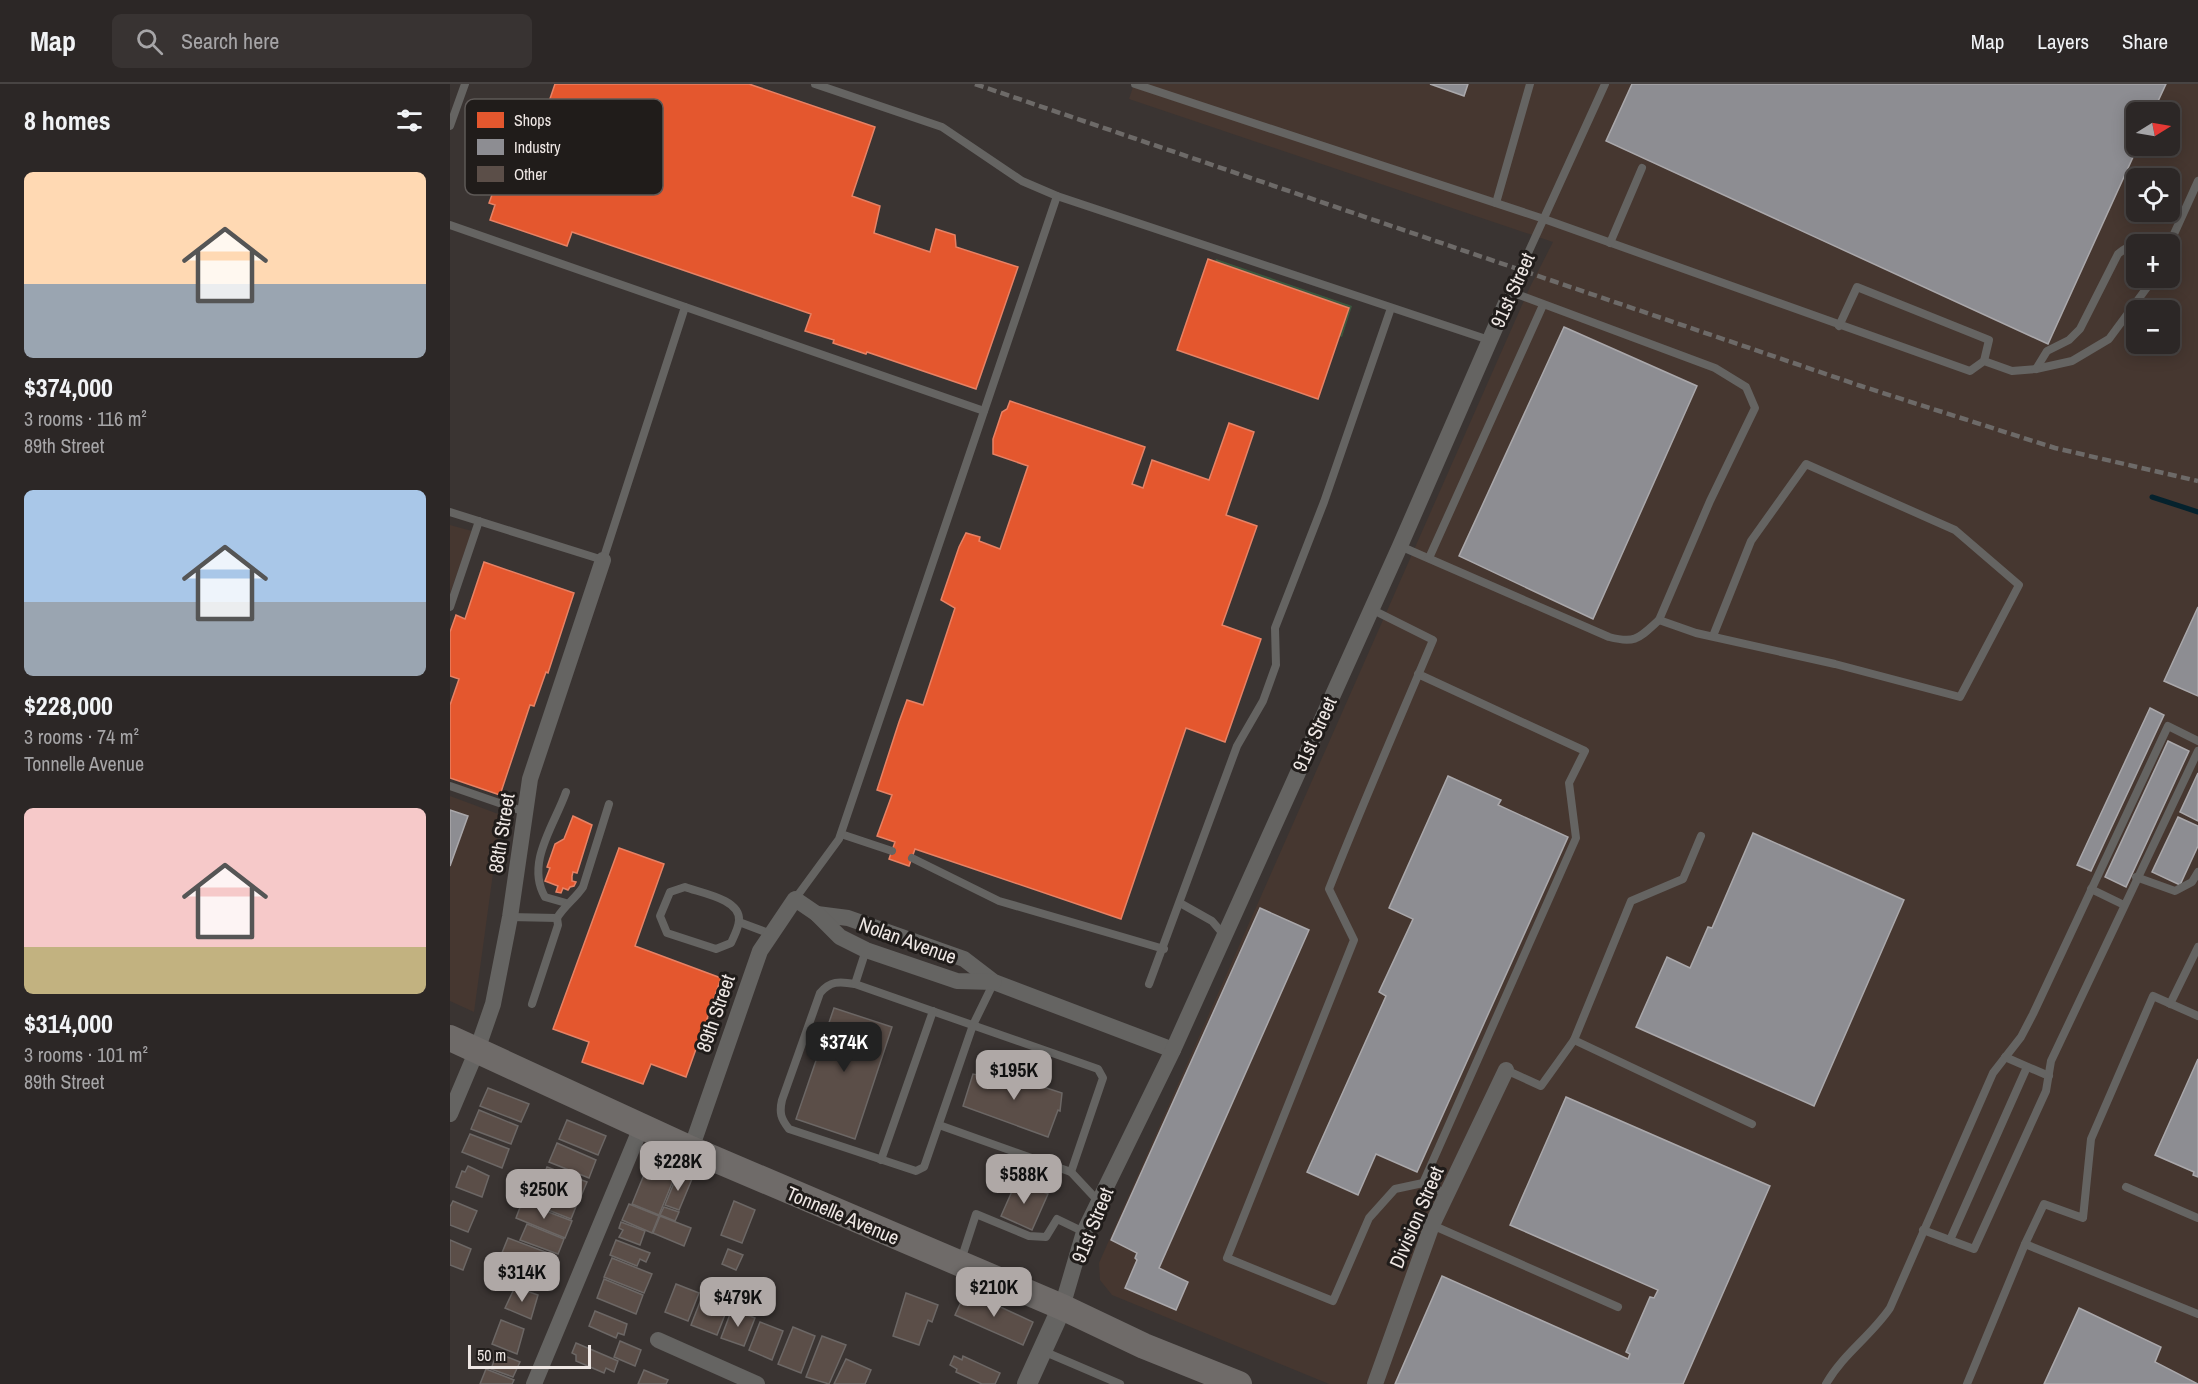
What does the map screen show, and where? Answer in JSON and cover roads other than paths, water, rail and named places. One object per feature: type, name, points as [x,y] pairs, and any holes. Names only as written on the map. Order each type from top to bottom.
[{"type":"main road","name":"Tonnelle Avenue","points":[[450,1038],[691,1149],[1062,1307],[1221,1379]]},
{"type":"street","name":"91st Street","points":[[1027,1384],[1062,1307],[1084,1232],[1173,1050],[1400,546],[1508,297]]},
{"type":"street","name":"88th Street","points":[[450,1114],[477,1050],[493,1004],[510,917],[530,779],[603,560]]},
{"type":"street","name":"Nolan Avenue","points":[[795,898],[818,914],[840,937],[866,950],[957,981],[994,982]]},
{"type":"street","name":"89th Street","points":[[691,1149],[760,951],[795,898]]},
{"type":"street","name":"Nolan Avenue","points":[[818,914],[848,918],[964,958],[994,982],[1173,1050]]},
{"type":"street","name":"Division Street","points":[[1375,1384],[1432,1225],[1506,1071]]},
{"type":"street","points":[[534,1384],[642,1125]]},
{"type":"street","points":[[658,1340],[757,1384]]},
{"type":"lane","points":[[450,126],[465,84]]},
{"type":"lane","points":[[815,84],[942,127],[1022,181],[1057,196],[1489,340]]},
{"type":"lane","points":[[1135,84],[1496,202],[1839,326],[1970,371],[1984,361],[1989,340],[1857,288],[1839,326]]},
{"type":"lane","points":[[1496,202],[1530,84]]},
{"type":"lane","name":"91st Street","points":[[1508,297],[1605,84]]},
{"type":"lane","points":[[1610,243],[1642,168]]},
{"type":"lane","points":[[2174,234],[2198,182]]},
{"type":"lane","points":[[795,898],[841,834],[1057,196]]},
{"type":"lane","points":[[450,225],[984,411]]},
{"type":"lane","points":[[2036,369],[2047,351],[2069,340],[2080,329],[2118,254],[2126,247]]},
{"type":"lane","points":[[1984,361],[2012,370],[2036,369],[2072,361],[2109,339],[2147,288]]},
{"type":"lane","points":[[1400,546],[1609,637],[1626,642],[1639,638],[1659,620],[1710,501],[1755,408],[1746,387],[1715,368],[1543,305],[1508,297]]},
{"type":"lane","points":[[1429,558],[1543,305]]},
{"type":"lane","points":[[450,512],[603,560],[685,308]]},
{"type":"lane","points":[[1149,984],[1164,949],[1237,746],[1263,701],[1276,665],[1275,628],[1324,502],[1391,308]]},
{"type":"lane","points":[[1659,620],[1713,636],[1835,664],[1960,697],[2019,585],[1955,530],[1806,464],[1751,541],[1713,636]]},
{"type":"lane","points":[[450,607],[479,521]]},
{"type":"lane","points":[[1370,609],[1433,640],[1329,889],[1354,940],[1227,1258],[1333,1301],[1369,1218],[1395,1189],[1424,1183],[1447,1194]]},
{"type":"lane","points":[[1418,674],[1585,751],[1569,783],[1576,838],[1424,1183]]},
{"type":"lane","points":[[1826,1384],[1843,1358],[1867,1338],[1890,1308],[1993,1073],[2021,1037],[2033,1014],[2168,726],[2198,741]]},
{"type":"lane","points":[[1923,1230],[1974,1249],[2046,1091],[2051,1061],[2198,751]]},
{"type":"lane","points":[[450,786],[525,812]]},
{"type":"lane","points":[[566,792],[550,828],[537,872],[539,886],[545,897],[566,903]]},
{"type":"lane","points":[[532,1004],[558,925],[557,918],[566,903],[576,898],[583,887],[609,804]]},
{"type":"lane","points":[[841,834],[892,851]]},
{"type":"lane","points":[[1506,1071],[1541,1086],[1574,1040],[1631,902],[1683,879],[1701,836]]},
{"type":"lane","points":[[912,858],[999,900],[1164,949]]},
{"type":"lane","points":[[2136,878],[2175,891],[2192,882],[2198,872]]},
{"type":"lane","points":[[685,887],[733,905],[739,922],[731,943],[716,950],[668,933],[662,925],[660,916],[670,892],[685,887]]},
{"type":"lane","points":[[2091,889],[2124,904]]},
{"type":"lane","points":[[1180,903],[1212,921],[1224,935]]},
{"type":"lane","points":[[510,917],[557,918]]},
{"type":"lane","points":[[739,922],[771,934]]},
{"type":"lane","points":[[2170,1004],[2198,947]]},
{"type":"lane","points":[[855,984],[866,950]]},
{"type":"lane","points":[[994,982],[973,1025],[924,1167],[916,1171],[789,1129],[779,1111],[820,993],[827,985],[836,981],[855,984],[973,1025],[1098,1070],[1103,1078],[1071,1172]]},
{"type":"lane","points":[[1966,1384],[2044,1203],[2083,1218],[2091,1139],[2152,996],[2198,1016]]},
{"type":"lane","points":[[881,1160],[933,1011]]},
{"type":"lane","points":[[1574,1040],[1752,1124]]},
{"type":"lane","points":[[2005,1056],[2049,1076]]},
{"type":"lane","points":[[1950,1240],[2027,1066]]},
{"type":"lane","points":[[939,1125],[1071,1172],[1099,1203]]},
{"type":"lane","points":[[2126,1187],[2198,1218]]},
{"type":"lane","points":[[959,1265],[976,1214],[1029,1236],[1046,1237],[1057,1219],[1084,1232]]},
{"type":"lane","points":[[1432,1225],[1618,1307]]},
{"type":"lane","points":[[2025,1244],[2198,1314]]},
{"type":"lane","points":[[1042,1350],[1120,1384]]},
{"type":"waterway","points":[[2152,497],[2198,512]]},
{"type":"railway","points":[[975,84],[1861,386],[2055,448],[2198,481]]}]
